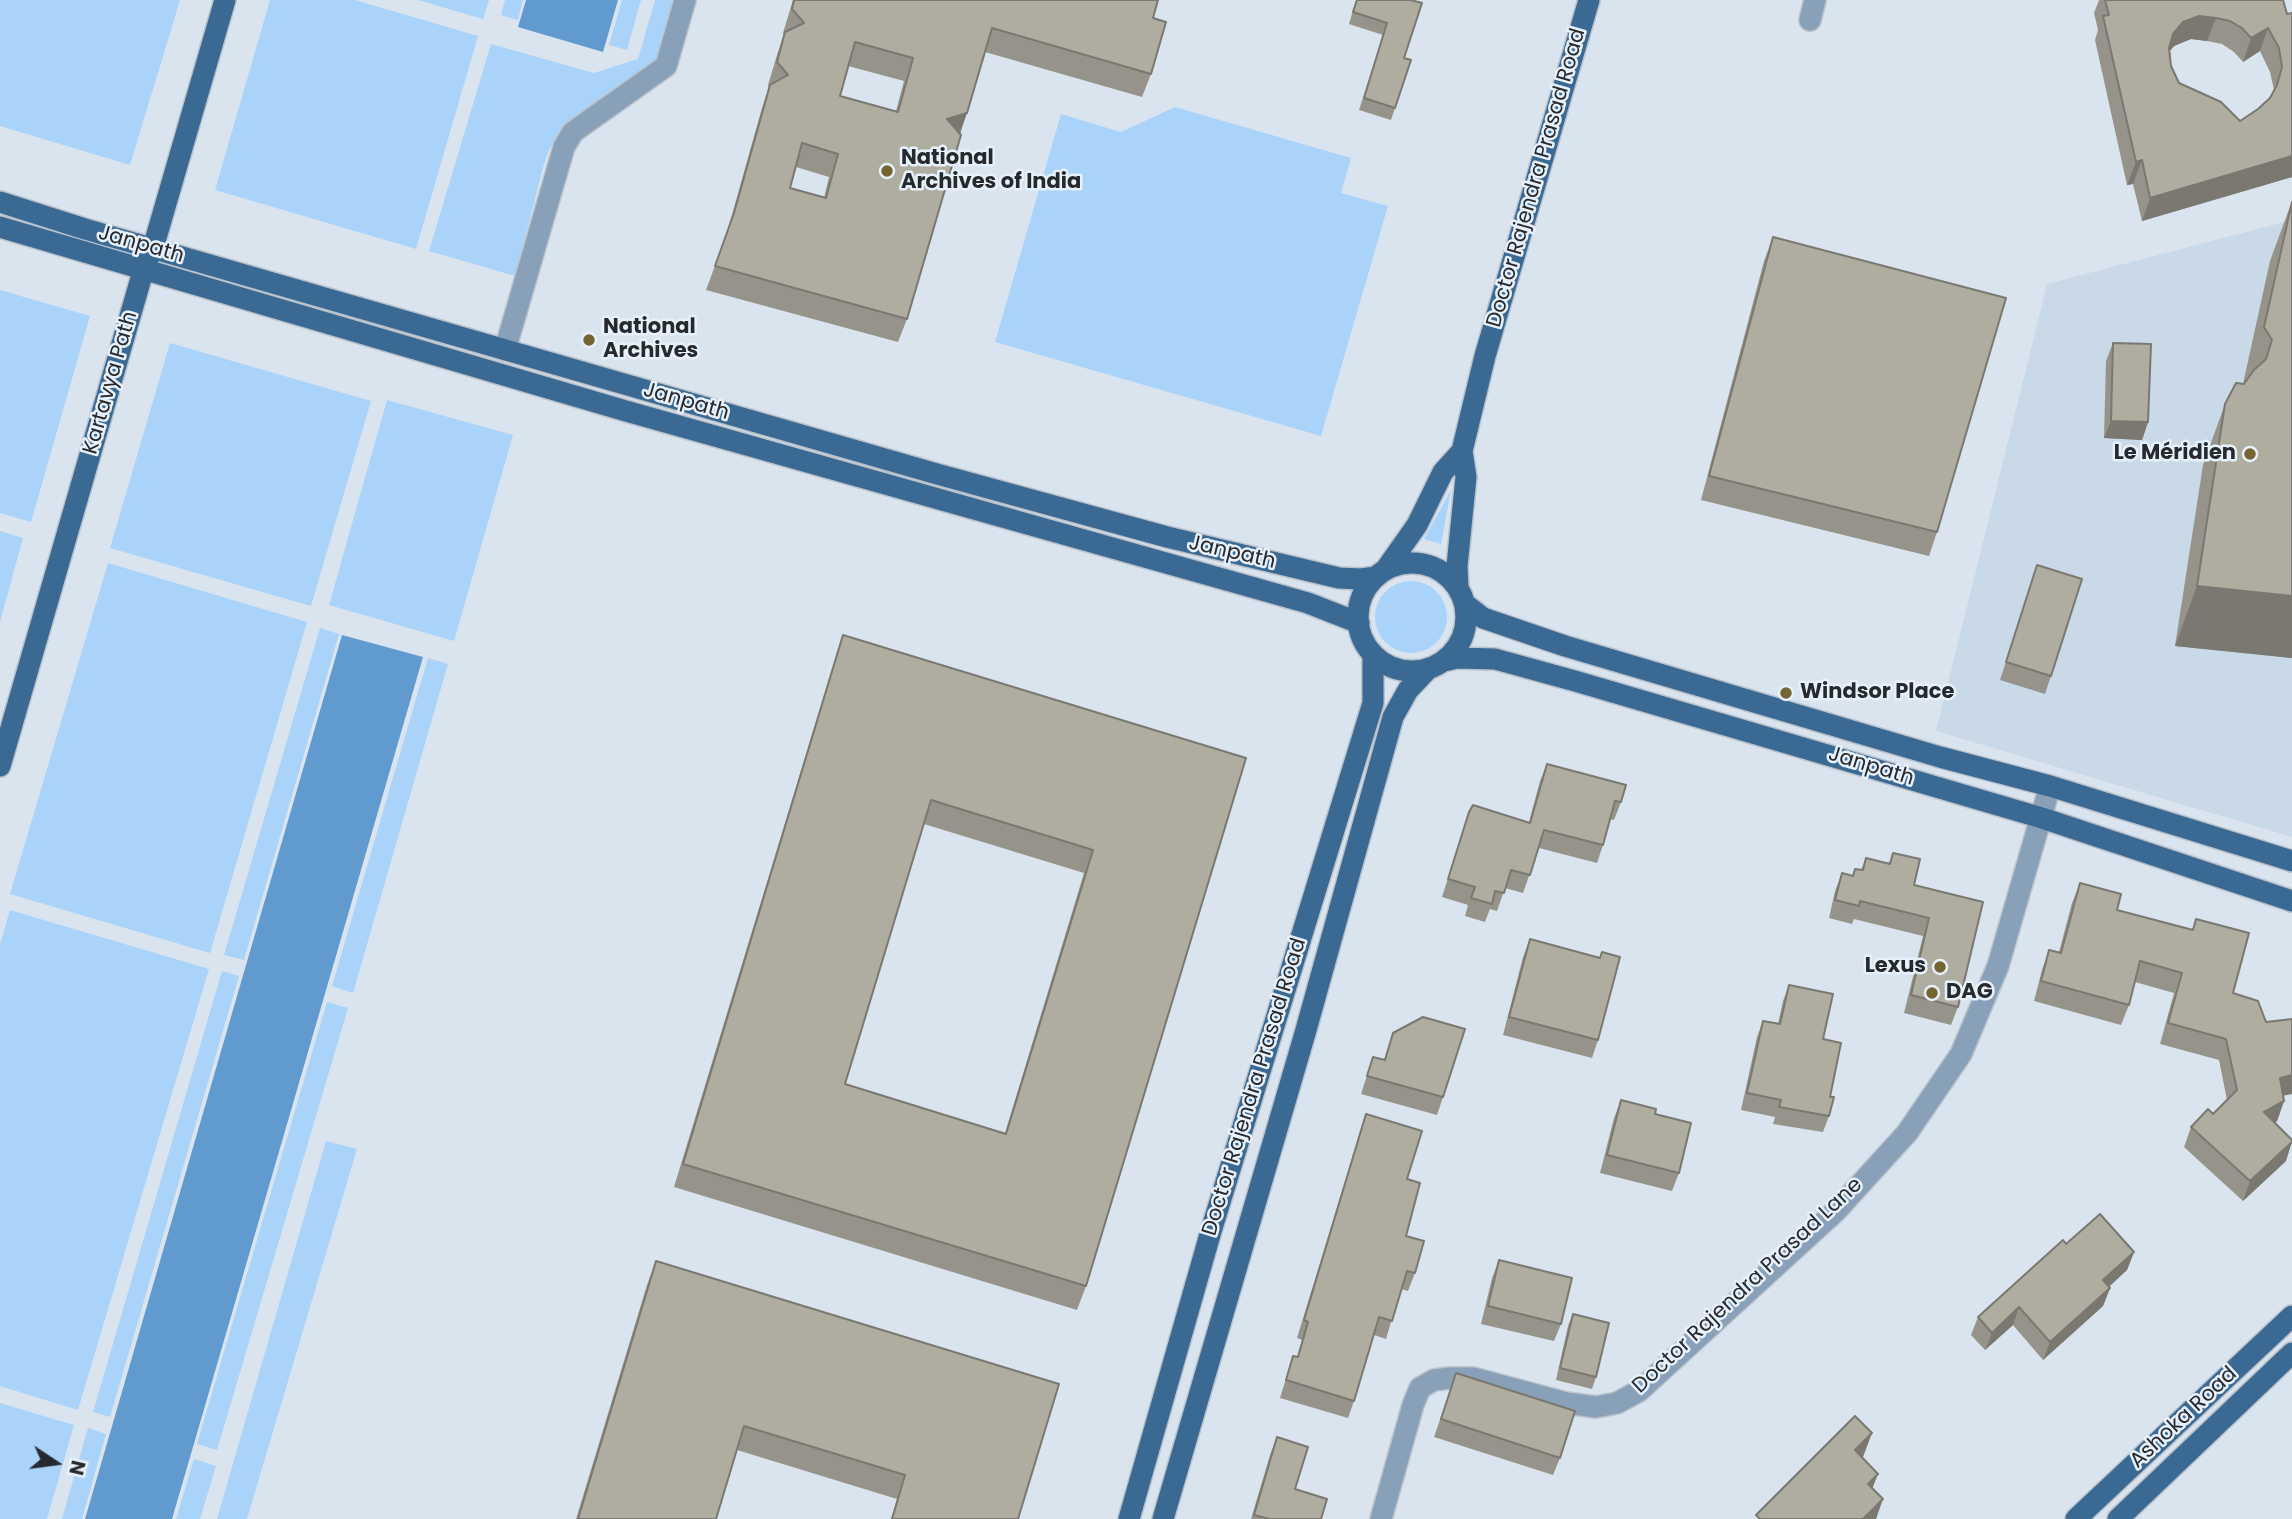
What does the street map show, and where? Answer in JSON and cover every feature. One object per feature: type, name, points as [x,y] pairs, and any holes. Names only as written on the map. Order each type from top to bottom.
[{"type":"main road","name":"Kartavya Path","points":[[0,766],[144,268],[153,248],[225,0]]},
{"type":"main road","name":"Doctor Rajendra Prasad Road","points":[[1462,451],[1485,356],[1588,0]]},
{"type":"main road","name":"Janpath","points":[[0,202],[505,350],[1167,537],[1339,578],[1361,579],[1381,573]]},
{"type":"main road","name":"Janpath","points":[[0,227],[626,411],[911,489],[1088,543],[1308,603],[1359,623]]},
{"type":"main road","points":[[1462,451],[1466,477],[1457,566],[1466,621],[1463,636],[1455,650],[1436,665],[1413,671],[1398,670],[1384,664],[1366,645],[1359,623],[1362,598],[1367,586],[1381,573],[1417,525],[1443,472],[1462,451]]},
{"type":"main road","points":[[1381,573],[1402,564],[1418,563],[1434,568],[1448,577],[1462,597]]},
{"type":"main road","name":"Janpath","points":[[1462,597],[1483,618],[1565,646],[1940,757],[2050,786],[2292,860]]},
{"type":"main road","name":"Doctor Rajendra Prasad Road","points":[[1129,1519],[1211,1231],[1373,703],[1373,654]]},
{"type":"main road","name":"Janpath","points":[[1436,665],[1457,658],[1495,659],[1762,734],[2042,818],[2292,901]]},
{"type":"main road","name":"Doctor Rajendra Prasad Road","points":[[1163,1519],[1306,1030],[1393,717],[1408,690],[1436,665]]},
{"type":"main road","name":"Ashoka Road","points":[[2076,1519],[2292,1317]]},
{"type":"main road","name":"Ashoka Road","points":[[2119,1519],[2292,1353]]},
{"type":"street","points":[[505,350],[564,147],[573,132],[666,66],[685,0]]},
{"type":"street","name":"Doctor Rajendra Prasad Lane","points":[[1381,1519],[1420,1388],[1434,1380],[1473,1378],[1566,1403],[1596,1407],[1617,1403],[1639,1391],[1836,1211],[1907,1133],[1961,1054],[1998,966],[2050,786]]},
{"type":"shaded area","points":[[0,0],[180,0],[130,165],[0,126]]},
{"type":"shaded area","points":[[270,0],[355,0],[478,36],[416,249],[215,190]]},
{"type":"shaded area","points":[[418,0],[489,0],[483,19]]},
{"type":"shaded area","points":[[505,0],[523,0],[518,20],[501,15]]},
{"type":"shaded area","points":[[526,0],[618,0],[603,52],[518,27]]},
{"type":"shaded area","points":[[622,0],[641,0],[627,50],[609,45]]},
{"type":"shaded area","points":[[655,0],[675,0],[657,62],[567,122],[549,150],[544,164],[515,276],[429,251],[491,44],[594,73],[638,59]]},
{"type":"shaded area","points":[[1175,107],[1351,158],[1341,193],[1388,206],[1321,436],[995,342],[1061,114],[1121,132]]},
{"type":"shaded area","points":[[2292,220],[2292,837],[1936,731],[2047,284]]},
{"type":"shaded area","points":[[0,290],[90,316],[31,522],[0,513]]},
{"type":"shaded area","points":[[170,343],[371,401],[311,606],[110,548]]},
{"type":"shaded area","points":[[387,400],[513,435],[454,641],[329,605]]},
{"type":"shaded area","points":[[1451,490],[1441,544],[1424,539]]},
{"type":"shaded area","points":[[0,531],[23,538],[0,622]]},
{"type":"shaded area","points":[[108,563],[307,622],[210,953],[10,894]]},
{"type":"shaded area","points":[[1418,581],[1437,591],[1445,603],[1445,631],[1437,643],[1425,651],[1404,653],[1385,643],[1377,631],[1375,610],[1385,591],[1397,583]]},
{"type":"shaded area","points":[[320,628],[339,634],[244,960],[224,955]]},
{"type":"shaded area","points":[[342,635],[423,657],[172,1519],[85,1519]]},
{"type":"shaded area","points":[[428,658],[448,664],[353,993],[332,986]]},
{"type":"shaded area","points":[[10,910],[209,969],[78,1410],[0,1386],[0,944]]},
{"type":"shaded area","points":[[222,971],[239,976],[110,1417],[93,1412]]},
{"type":"shaded area","points":[[327,1002],[348,1008],[217,1450],[197,1444]]},
{"type":"shaded area","points":[[326,1141],[357,1149],[247,1519],[217,1519]]},
{"type":"shaded area","points":[[0,1403],[74,1425],[47,1519],[0,1519]]},
{"type":"shaded area","points":[[88,1428],[106,1434],[82,1519],[62,1519]]},
{"type":"shaded area","points":[[194,1459],[216,1466],[200,1519],[176,1519]]},
{"type":"building","name":"National Archives of India","points":[[794,0],[1158,0],[1153,18],[1166,22],[1151,74],[992,28],[967,113],[947,119],[961,135],[907,319],[715,266],[734,213],[770,85],[788,75],[777,62],[785,32],[804,23],[792,9]],"holes":[[[855,42],[913,58],[898,112],[840,96]],[[802,143],[838,154],[826,198],[790,188]]]},
{"type":"building","points":[[1357,0],[1411,0],[1422,3],[1404,58],[1411,60],[1395,108],[1364,98],[1387,23],[1353,12]]},
{"type":"building","points":[[2105,0],[2283,0],[2287,14],[2292,13],[2292,156],[2150,198],[2142,160],[2136,162],[2103,16],[2109,15]],"holes":[[[2199,16],[2230,21],[2242,28],[2251,38],[2268,28],[2279,48],[2282,67],[2277,85],[2270,98],[2240,121],[2221,102],[2179,83],[2171,66],[2169,48],[2173,34],[2183,22]]]},
{"type":"building","name":"Le Méridien","points":[[2292,202],[2292,596],[2197,586],[2225,404],[2236,383],[2244,384],[2266,359],[2272,340],[2264,327]]},
{"type":"building","points":[[1773,237],[2006,298],[1937,532],[1709,476]]},
{"type":"building","points":[[2113,343],[2151,344],[2148,422],[2111,421]]},
{"type":"building","points":[[2037,565],[2082,579],[2051,676],[2006,662]]},
{"type":"building","points":[[843,635],[1246,758],[1086,1286],[683,1164]],"holes":[[[931,800],[1093,850],[1006,1134],[845,1084]]]},
{"type":"building","points":[[1547,764],[1626,785],[1621,802],[1615,801],[1603,845],[1544,830],[1530,875],[1511,870],[1504,893],[1495,891],[1492,904],[1471,898],[1475,887],[1448,879],[1469,812],[1473,805],[1530,823]]},
{"type":"building","points":[[1893,853],[1920,859],[1914,885],[1983,902],[1958,1007],[1911,995],[1929,918],[1860,901],[1859,906],[1835,900],[1842,873],[1853,876],[1855,869],[1863,870],[1866,858],[1890,864]]},
{"type":"building","points":[[2080,883],[2121,894],[2117,910],[2193,930],[2196,919],[2249,933],[2233,993],[2258,1001],[2266,1022],[2292,1019],[2292,1075],[2280,1078],[2284,1101],[2264,1112],[2292,1142],[2250,1181],[2191,1127],[2208,1109],[2213,1114],[2237,1090],[2226,1039],[2168,1023],[2182,973],[2140,961],[2129,1005],[2041,981],[2049,950],[2061,953]]},
{"type":"building","points":[[1530,939],[1600,958],[1602,952],[1620,957],[1598,1040],[1509,1017]]},
{"type":"building","points":[[1789,985],[1833,994],[1823,1039],[1841,1043],[1829,1116],[1779,1107],[1781,1100],[1747,1093],[1763,1021],[1780,1024]]},
{"type":"building","points":[[1423,1017],[1465,1029],[1443,1097],[1367,1076],[1373,1057],[1385,1060],[1393,1033]]},
{"type":"building","points":[[1621,1100],[1656,1109],[1655,1114],[1691,1123],[1679,1173],[1607,1155]]},
{"type":"building","points":[[1366,1114],[1422,1131],[1407,1179],[1420,1183],[1406,1236],[1424,1241],[1415,1273],[1407,1271],[1392,1321],[1379,1317],[1354,1401],[1286,1380],[1293,1356],[1298,1357],[1308,1322],[1304,1320]]},
{"type":"building","points":[[2100,1214],[2134,1252],[2103,1280],[2110,1288],[2050,1342],[2019,1307],[1992,1333],[1978,1317],[2063,1240],[2066,1244]]},
{"type":"building","points":[[1499,1260],[1572,1278],[1561,1324],[1488,1306]]},
{"type":"building","points":[[656,1261],[1059,1384],[1018,1519],[892,1519],[905,1475],[744,1426],[716,1519],[578,1519]]},
{"type":"building","points":[[1573,1314],[1609,1323],[1596,1377],[1560,1368]]},
{"type":"building","points":[[1456,1373],[1575,1411],[1560,1458],[1441,1419]]},
{"type":"building","points":[[1855,1416],[1872,1433],[1855,1450],[1878,1474],[1868,1484],[1883,1499],[1863,1519],[1760,1519],[1756,1515]]},
{"type":"building","points":[[1277,1437],[1308,1447],[1295,1489],[1327,1499],[1321,1519],[1269,1519],[1254,1515]]},
{"type":"place","name":"National Archives of India","points":[[887,171]]},
{"type":"place","name":"National Archives","points":[[589,340]]},
{"type":"place","name":"Le Méridien","points":[[2250,454]]},
{"type":"place","name":"Windsor Place","points":[[1786,693]]},
{"type":"place","name":"Lexus","points":[[1940,967]]},
{"type":"place","name":"DAG","points":[[1932,993]]}]
